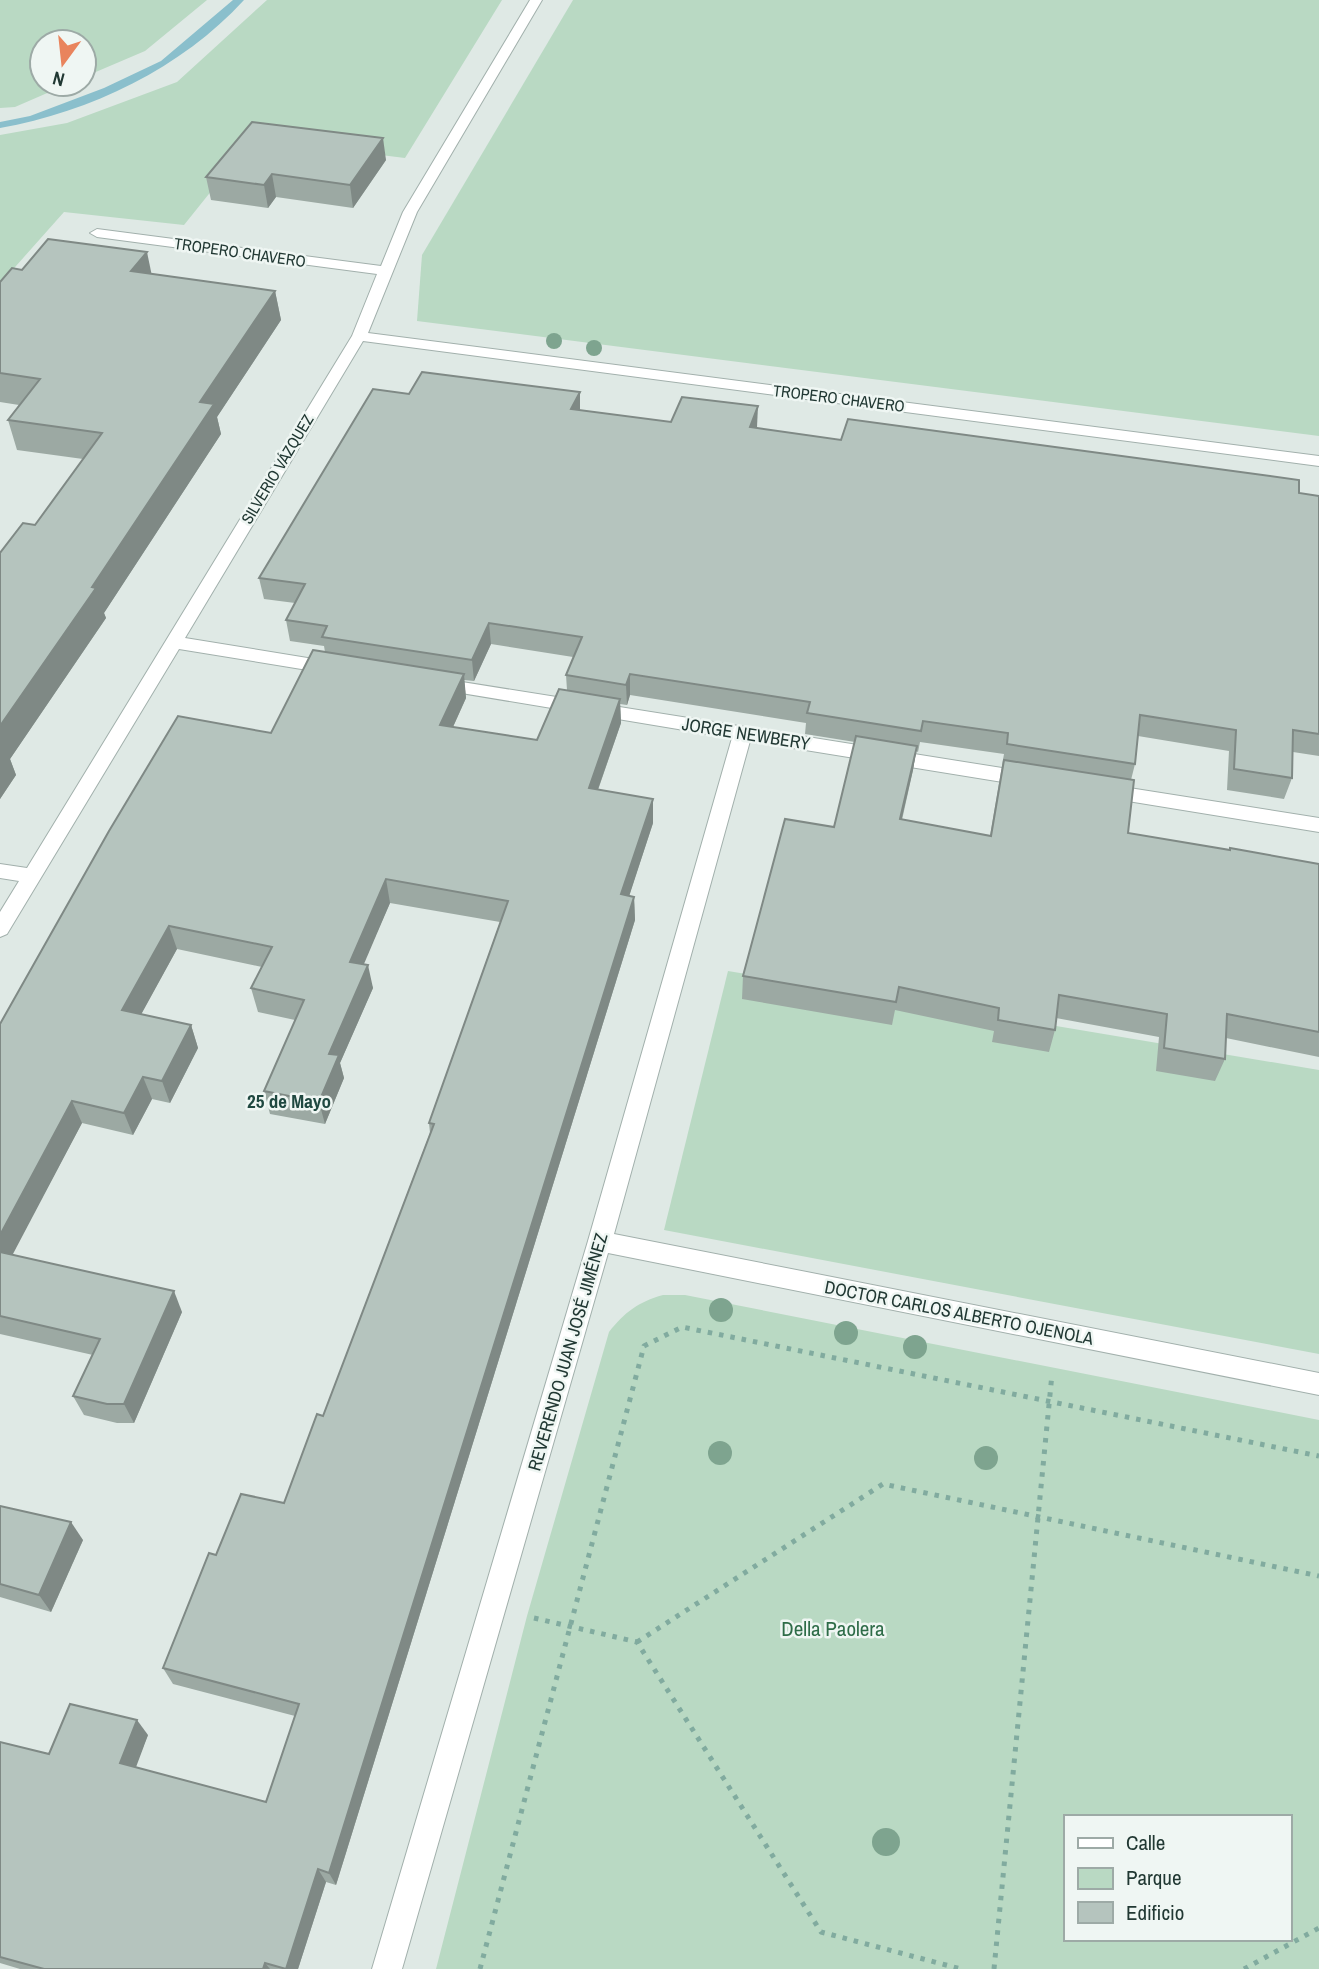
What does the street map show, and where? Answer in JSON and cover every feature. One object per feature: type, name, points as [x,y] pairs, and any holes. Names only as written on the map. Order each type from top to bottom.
[{"type":"street","name":"SILVERIO VÁZQUEZ","points":[[0,929],[359,335],[410,212],[536,0]]},
{"type":"street","name":"TROPERO CHAVERO","points":[[97,233],[384,271]]},
{"type":"street","name":"TROPERO CHAVERO","points":[[359,335],[1319,461]]},
{"type":"street","points":[[172,642],[349,670]]},
{"type":"street","name":"JORGE NEWBERY","points":[[417,681],[1045,781]]},
{"type":"street","name":"REVERENDO JUAN JOSÉ JIMÉNEZ","points":[[387,1969],[600,1241],[743,733]]},
{"type":"street","points":[[1086,788],[1319,825]]},
{"type":"street","points":[[0,871],[32,876]]},
{"type":"street","name":"DOCTOR CARLOS ALBERTO OJENOLA","points":[[600,1241],[1319,1384]]},
{"type":"path","points":[[480,1969],[644,1346],[682,1327],[1319,1456]]},
{"type":"path","points":[[993,1969],[1040,1517],[1056,1333]]},
{"type":"path","points":[[637,1642],[883,1484],[1319,1576]]},
{"type":"path","points":[[493,1608],[637,1642],[821,1932],[961,1969]]},
{"type":"path","points":[[1244,1969],[1319,1928]]},
{"type":"green space","points":[[0,0],[207,0],[145,51],[98,71],[98,28],[28,28],[28,98],[36,98],[15,107],[0,108]]},
{"type":"green space","points":[[267,0],[502,0],[405,158],[253,139],[184,225],[64,212],[0,284],[0,135],[67,123],[177,82]]},
{"type":"green space","points":[[573,0],[1319,0],[1319,436],[417,321],[422,255]]},
{"type":"green space","points":[[728,971],[1319,1070],[1319,1354],[664,1230]]},
{"type":"green space","name":"Della Paolera","points":[[663,1295],[685,1295],[1319,1420],[1319,1969],[436,1969],[527,1616],[609,1332],[621,1319],[646,1301]]},
{"type":"building","points":[[252,122],[383,138],[350,185],[272,174],[264,185],[206,177]]},
{"type":"building","points":[[48,239],[147,252],[131,271],[275,291],[200,402],[214,404],[92,587],[96,588],[0,726],[0,553],[23,523],[35,525],[102,433],[8,420],[40,379],[0,373],[0,282],[12,268],[22,270]]},
{"type":"building","points":[[422,372],[580,392],[571,409],[671,422],[682,397],[758,406],[750,427],[841,440],[848,419],[1299,480],[1299,493],[1319,496],[1319,734],[1293,730],[1292,778],[1234,769],[1236,730],[1140,715],[1135,764],[1007,744],[1008,733],[923,721],[921,731],[807,713],[810,702],[630,674],[626,685],[566,675],[582,637],[489,623],[472,660],[322,637],[327,626],[286,620],[305,584],[259,578],[373,389],[409,394]]},
{"type":"building","points":[[313,650],[464,674],[440,725],[537,740],[559,689],[620,699],[589,788],[653,799],[621,894],[634,897],[329,1873],[318,1869],[286,1969],[265,1963],[263,1969],[44,1969],[0,1957],[0,1742],[49,1754],[70,1704],[137,1720],[120,1763],[266,1802],[299,1704],[163,1668],[209,1553],[216,1555],[241,1494],[284,1503],[317,1414],[323,1416],[434,1124],[429,1123],[508,901],[386,879],[350,962],[368,965],[329,1054],[339,1055],[319,1102],[264,1091],[304,1000],[251,988],[272,947],[169,926],[122,1010],[191,1025],[162,1081],[143,1077],[124,1113],[72,1101],[0,1235],[0,1024],[109,831],[178,716],[271,733]]},
{"type":"building","points":[[856,736],[917,746],[900,819],[991,836],[1004,760],[1134,780],[1128,833],[1319,864],[1319,1032],[1227,1014],[1225,1059],[1164,1048],[1167,1014],[1059,995],[1055,1030],[998,1020],[999,1008],[899,987],[896,1002],[743,976],[785,819],[834,827]]},
{"type":"building","points":[[0,1252],[174,1291],[124,1404],[107,1404],[73,1396],[100,1339],[0,1316]]},
{"type":"building","points":[[0,1506],[71,1522],[39,1595],[0,1584]]},
{"type":"waterway","points":[[0,125],[33,119],[108,90],[165,63],[239,0]]},
{"type":"district","name":"25 de Mayo","points":[[289,1101]]}]
